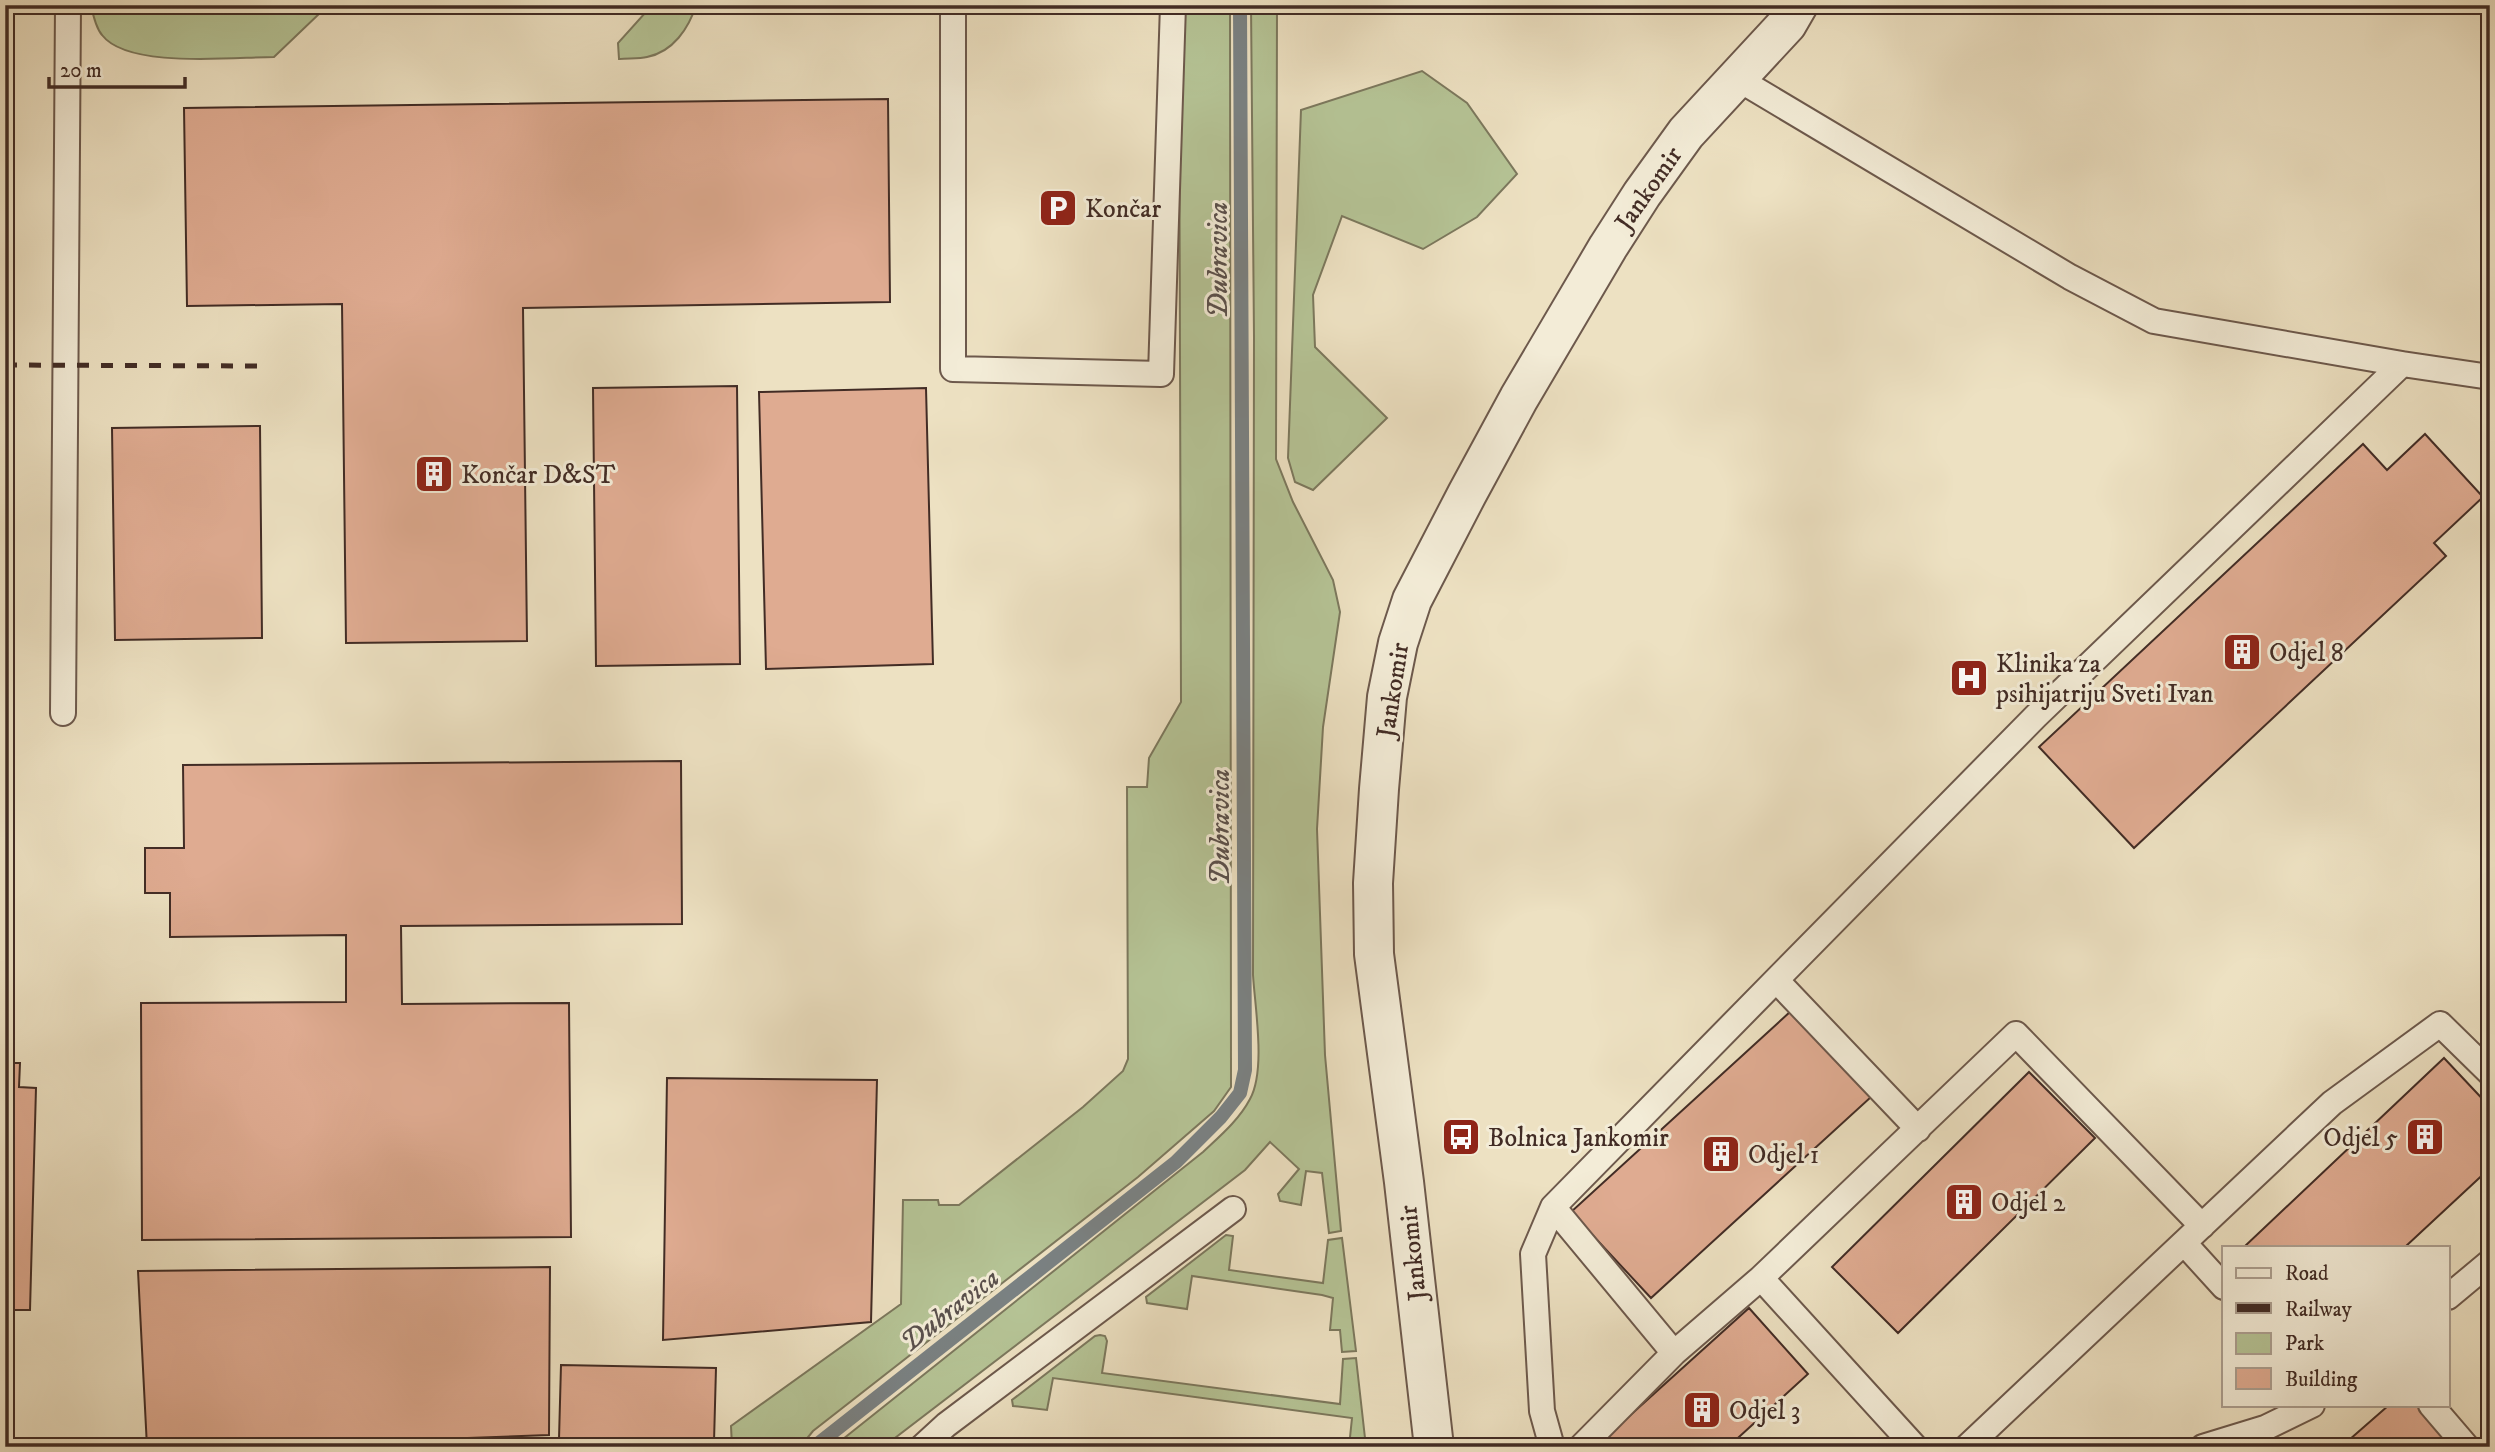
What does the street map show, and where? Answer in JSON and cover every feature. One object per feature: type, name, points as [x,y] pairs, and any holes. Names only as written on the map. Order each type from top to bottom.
[{"type":"street","name":"Jankomir","points":[[1434,1447],[1404,1181],[1374,954],[1373,883],[1379,789],[1387,697],[1398,643],[1412,600],[1467,494],[1519,398],[1608,247],[1686,133],[1787,24],[1798,5]]},
{"type":"lane","points":[[63,713],[68,5]]},
{"type":"lane","points":[[953,5],[953,369],[1160,374],[1173,5]]},
{"type":"lane","points":[[1738,79],[2070,277],[2154,321],[2490,377]]},
{"type":"lane","points":[[1552,1447],[1542,1411],[1533,1254],[1553,1208],[2036,716],[2402,364]]},
{"type":"lane","points":[[1776,980],[1918,1129]]},
{"type":"lane","points":[[1967,1447],[2332,1103],[2440,1024],[2490,1073]]},
{"type":"lane","points":[[1581,1447],[1674,1353],[1761,1278],[2016,1034],[2193,1235],[2222,1284]]},
{"type":"lane","points":[[1553,1208],[1674,1353]]},
{"type":"lane","points":[[922,1447],[946,1425],[1233,1209]]},
{"type":"lane","points":[[2450,1295],[2490,1262]]},
{"type":"lane","points":[[1761,1278],[1915,1447]]},
{"type":"lane","points":[[2203,1447],[2265,1428],[2310,1406]]},
{"type":"lane","points":[[2432,1406],[2467,1447]]},
{"type":"green space","points":[[91,5],[696,5],[679,38],[665,50],[641,58],[619,59],[618,43],[646,12],[321,12],[274,57],[182,59],[134,53],[115,46],[100,32]]},
{"type":"green space","points":[[1186,5],[1230,5],[1231,1087],[1214,1111],[1138,1177],[813,1431],[800,1447],[732,1447],[731,1426],[901,1304],[903,1200],[938,1200],[939,1205],[959,1205],[1083,1107],[1123,1071],[1128,1059],[1127,787],[1147,787],[1149,758],[1181,702],[1179,12],[1186,12]]},
{"type":"green space","points":[[1251,5],[1277,5],[1276,459],[1293,502],[1333,580],[1340,612],[1323,727],[1317,829],[1325,1055],[1341,1231],[1329,1233],[1322,1173],[1306,1171],[1301,1205],[1280,1201],[1278,1194],[1299,1169],[1270,1142],[1245,1170],[895,1438],[889,1447],[833,1447],[1203,1152],[1240,1114],[1255,1087],[1259,1056],[1253,975],[1254,337]]},
{"type":"green space","points":[[1422,71],[1467,103],[1517,174],[1477,217],[1423,249],[1342,216],[1313,295],[1315,347],[1387,418],[1313,490],[1295,482],[1288,458],[1301,110]]},
{"type":"green space","points":[[1226,1235],[1233,1236],[1229,1270],[1323,1283],[1328,1240],[1342,1238],[1356,1351],[1342,1352],[1340,1330],[1330,1330],[1333,1298],[1322,1295],[1192,1276],[1187,1309],[1147,1303],[1146,1297]]},
{"type":"green space","points":[[1095,1336],[1105,1336],[1107,1341],[1102,1373],[1340,1404],[1343,1359],[1356,1358],[1366,1447],[1349,1447],[1352,1418],[1053,1378],[1047,1410],[1013,1406],[1012,1400]]},
{"type":"building","name":"Končar D&ST","points":[[888,99],[890,302],[523,308],[527,641],[346,643],[342,304],[187,306],[184,108]]},
{"type":"building","points":[[737,386],[740,664],[596,666],[593,388]]},
{"type":"building","points":[[926,388],[933,664],[766,669],[759,392]]},
{"type":"building","points":[[260,426],[262,638],[115,640],[112,428]]},
{"type":"building","name":"Odjel 8","points":[[2425,434],[2483,497],[2434,543],[2446,556],[2134,848],[2039,747],[2363,444],[2387,470]]},
{"type":"building","points":[[681,761],[682,924],[401,926],[402,1004],[569,1003],[571,1237],[142,1240],[141,1003],[346,1002],[346,935],[170,937],[170,893],[145,893],[145,848],[184,848],[183,765]]},
{"type":"building","name":"Odjel 1","points":[[1791,1011],[1871,1097],[1651,1298],[1571,1212]]},
{"type":"building","name":"Odjel 5","points":[[2444,1058],[2490,1107],[2490,1168],[2406,1246],[2245,1246]]},
{"type":"building","points":[[5,1063],[20,1063],[19,1087],[36,1088],[30,1310],[5,1310]]},
{"type":"building","name":"Odjel 2","points":[[2029,1072],[2095,1138],[1898,1333],[1832,1267]]},
{"type":"building","points":[[667,1078],[877,1080],[871,1322],[663,1340]]},
{"type":"building","points":[[550,1267],[549,1435],[147,1447],[138,1271]]},
{"type":"building","name":"Odjel 3","points":[[1749,1308],[1808,1374],[1728,1447],[1595,1447]]},
{"type":"building","points":[[561,1365],[716,1368],[714,1442],[559,1439]]},
{"type":"building","points":[[2388,1406],[2418,1406],[2454,1447],[2341,1447]]},
{"type":"waterway","name":"Dubravica","points":[[814,1447],[1176,1162],[1221,1117],[1240,1093],[1245,1070],[1240,5]]},
{"type":"railway","points":[[5,365],[259,366]]},
{"type":"place","name":"Končar","points":[[1058,208]]},
{"type":"place","name":"Končar D&ST","points":[[434,474]]},
{"type":"place","name":"Odjel 8","points":[[2242,652]]},
{"type":"place","name":"Klinika za psihijatriju Sveti Ivan","points":[[1969,678]]},
{"type":"place","name":"Bolnica Jankomir","points":[[1461,1137]]},
{"type":"place","name":"Odjel 5","points":[[2425,1137]]},
{"type":"place","name":"Odjel 1","points":[[1721,1154]]},
{"type":"place","name":"Odjel 2","points":[[1964,1202]]},
{"type":"place","name":"Odjel 3","points":[[1702,1410]]}]
